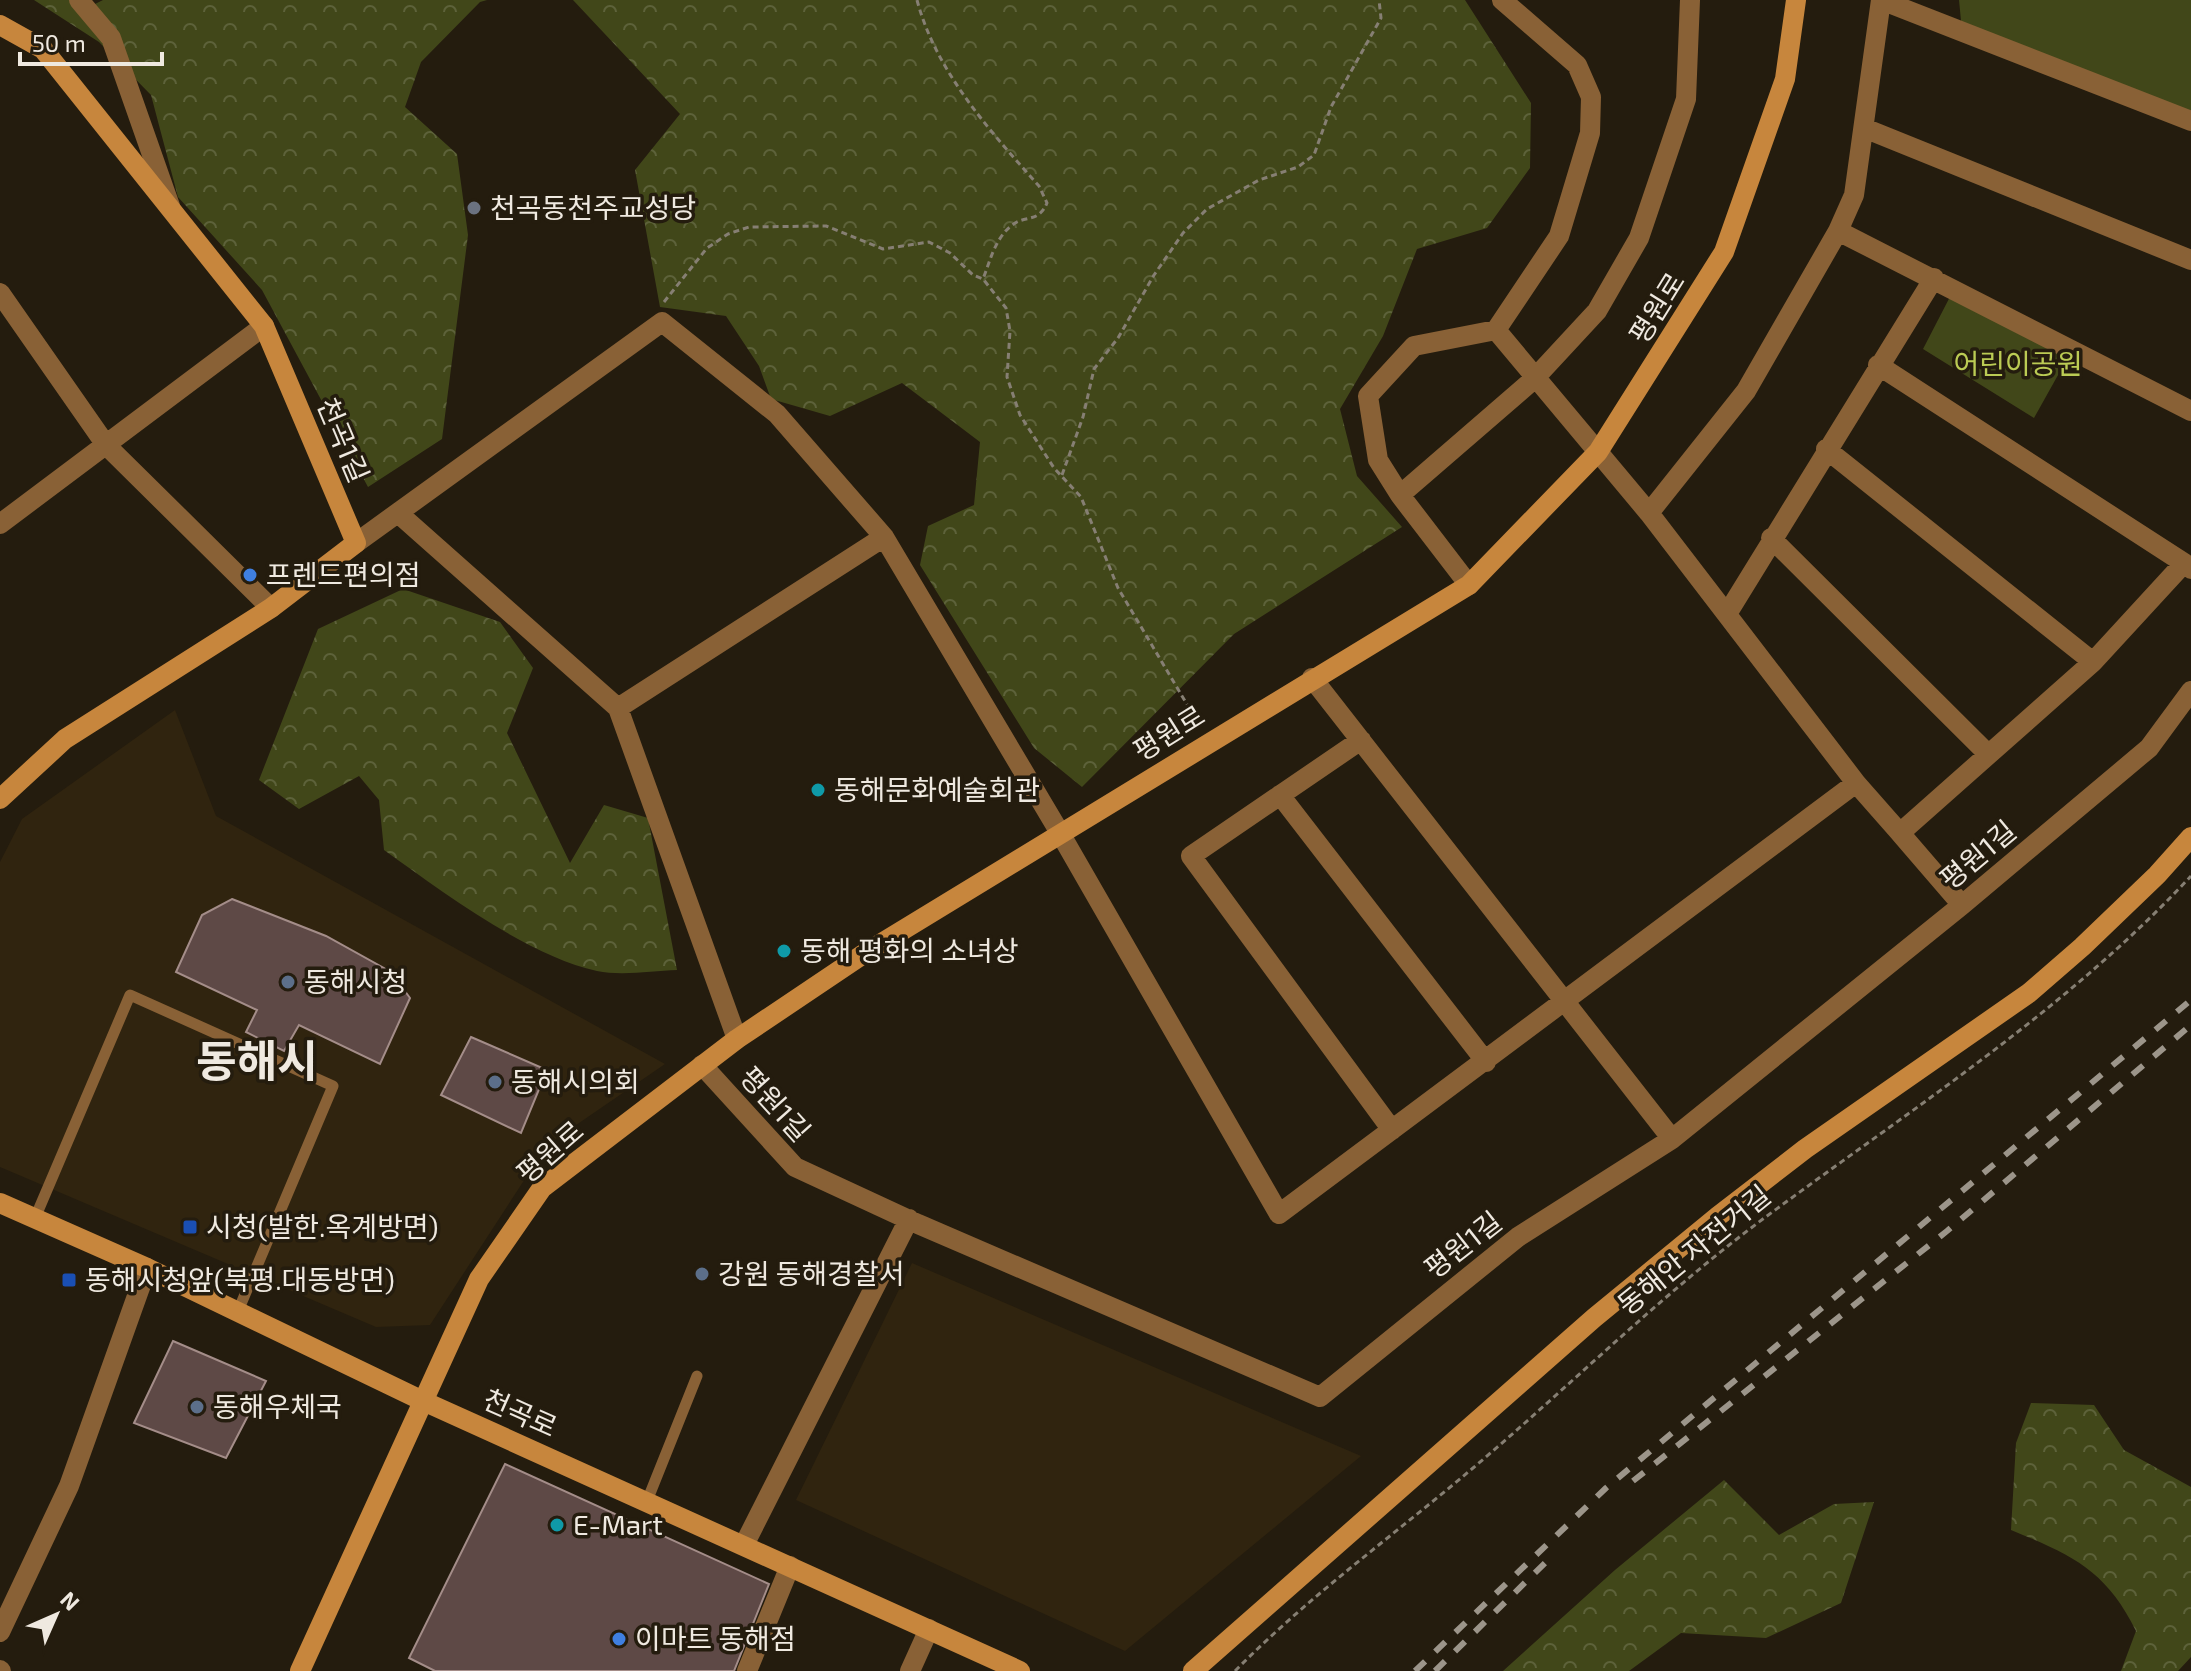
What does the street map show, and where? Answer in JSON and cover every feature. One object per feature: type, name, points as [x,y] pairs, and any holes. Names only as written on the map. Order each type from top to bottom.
[{"type":"street","points":[[79,0],[111,38],[171,210]]},
{"type":"street","points":[[1469,585],[1400,495],[1378,460],[1368,396],[1414,346],[1496,330],[1559,236],[1590,133],[1591,97],[1577,65],[1502,0]]},
{"type":"street","points":[[1400,495],[1534,379],[1597,311],[1639,238],[1686,99],[1690,0]]},
{"type":"street","name":"평원로","points":[[300,1671],[479,1279],[542,1188],[737,1039],[862,955],[1469,585],[1598,452],[1724,252],[1785,79],[1796,0]]},
{"type":"street","points":[[1649,513],[1746,391],[1838,231],[1854,195],[1881,0],[2191,121]]},
{"type":"street","name":"천곡1길","points":[[0,25],[43,49],[264,326],[356,543]]},
{"type":"street","points":[[1864,128],[2191,260]]},
{"type":"street","points":[[1838,231],[2191,411]]},
{"type":"street","points":[[1727,614],[1771,538],[1934,278]]},
{"type":"street","points":[[0,293],[106,445],[271,608]]},
{"type":"street","points":[[0,799],[65,739],[271,608],[662,322],[777,414],[884,537],[1060,833],[1279,1214],[1856,783]]},
{"type":"street","points":[[0,524],[264,326]]},
{"type":"street","points":[[1496,330],[1649,513],[1856,783],[1962,905]]},
{"type":"street","points":[[1878,365],[2188,566],[2093,662],[1900,833]]},
{"type":"street","points":[[1826,449],[2093,662]]},
{"type":"street","points":[[398,513],[618,708],[737,1039]]},
{"type":"street","points":[[618,708],[884,537]]},
{"type":"street","points":[[1771,538],[1987,753]]},
{"type":"street","points":[[1312,678],[1672,1139]]},
{"type":"street","name":"평원1길","points":[[702,1065],[795,1167],[1320,1397],[1518,1237],[1672,1139],[1962,905],[2149,748],[2191,691]]},
{"type":"street","points":[[1361,740],[1191,856],[1392,1130]]},
{"type":"street","points":[[1280,795],[1486,1062]]},
{"type":"street","points":[[1193,1671],[1583,1328],[1717,1217],[1805,1149],[2029,993],[2093,937],[2191,837]]},
{"type":"street","name":"천곡로","points":[[0,1203],[147,1268],[423,1401],[1020,1671]]},
{"type":"street","points":[[744,1545],[909,1219]]},
{"type":"street","points":[[0,1632],[69,1486],[147,1268]]},
{"type":"street","points":[[747,1671],[790,1566]]},
{"type":"street","points":[[910,1671],[929,1629]]},
{"type":"lane","points":[[35,1218],[130,995],[333,1086],[238,1311]]},
{"type":"lane","points":[[647,1501],[697,1376]]},
{"type":"path","points":[[917,0],[930,37],[952,76],[1039,186],[1047,203],[1034,220],[1010,227],[997,243],[983,279]]},
{"type":"path","points":[[1062,475],[1083,417],[1094,369],[1118,338],[1154,275],[1183,233],[1207,209],[1259,180],[1298,167],[1314,155],[1331,107],[1381,18],[1379,0]]},
{"type":"path","points":[[651,330],[650,317],[700,256],[715,242],[749,227],[826,226],[893,250],[917,242],[929,242],[950,253],[999,296],[1010,320],[1005,365],[1014,401],[1036,443],[1081,497],[1118,588],[1210,741]]},
{"type":"path","name":"동해안 자전거길","points":[[1235,1671],[1308,1604],[1475,1466],[1647,1310],[1764,1218],[2056,1002],[2191,876]]},
{"type":"shaded area","points":[[175,710],[216,816],[665,1064],[547,1145],[430,1325],[376,1327],[0,1167],[0,862],[22,819]]},
{"type":"shaded area","points":[[912,1263],[1361,1456],[1125,1651],[796,1500]]},
{"type":"green space","points":[[34,0],[89,0],[93,5],[103,0],[487,0],[480,2],[421,62],[405,107],[457,154],[468,235],[442,439],[368,487],[262,290],[178,197],[151,95],[99,42]]},
{"type":"green space","points":[[573,0],[1465,0],[1531,103],[1530,168],[1487,228],[1417,249],[1383,336],[1340,409],[1357,476],[1402,527],[1234,634],[1082,787],[1034,748],[920,565],[928,526],[974,505],[980,442],[902,383],[830,416],[771,399],[759,366],[726,316],[660,307],[635,170],[680,114]]},
{"type":"green space","points":[[1959,0],[2191,0],[2191,118],[1962,31]]},
{"type":"green space","name":"어린이공원","points":[[1954,289],[2072,350],[2034,418],[1923,349]]},
{"type":"green space","points":[[403,589],[500,622],[533,668],[507,733],[570,863],[604,805],[648,818],[677,970],[597,971],[542,951],[486,920],[384,850],[379,800],[359,776],[299,809],[259,780],[318,629]]},
{"type":"green space","points":[[2031,1403],[2094,1405],[2124,1450],[2191,1487],[2191,1657],[2178,1671],[2121,1671],[2136,1631],[2112,1593],[2085,1567],[2069,1557],[2011,1530],[2016,1443]]},
{"type":"green space","points":[[1724,1480],[1779,1535],[1834,1504],[1874,1502],[1841,1603],[1766,1638],[1681,1633],[1629,1671],[1503,1671],[1615,1570]]},
{"type":"building","points":[[232,899],[326,936],[391,972],[410,998],[380,1064],[299,1025],[284,1051],[246,1032],[257,1010],[176,972],[202,915]]},
{"type":"building","name":"동해시의회","points":[[471,1037],[547,1070],[521,1133],[441,1095]]},
{"type":"building","name":"동해우체국","points":[[173,1341],[266,1381],[226,1458],[134,1423]]},
{"type":"building","name":"E-Mart","points":[[505,1464],[769,1584],[734,1671],[435,1671],[409,1658]]},
{"type":"railway","points":[[1415,1671],[1606,1488],[2191,1000]]},
{"type":"railway","points":[[1633,1481],[1947,1231],[2191,1025]]},
{"type":"railway","points":[[1435,1671],[1546,1562]]},
{"type":"place","name":"천곡동천주교성당","points":[[474,208]]},
{"type":"place","name":"프렌드편의점","points":[[250,575]]},
{"type":"place","name":"동해문화예술회관","points":[[818,790]]},
{"type":"place","name":"동해 평화의 소녀상","points":[[784,951]]},
{"type":"place","name":"동해시청","points":[[288,982]]},
{"type":"place","name":"동해시의회","points":[[495,1082]]},
{"type":"place","name":"시청(발한.옥계방면)","points":[[190,1227]]},
{"type":"place","name":"강원 동해경찰서","points":[[702,1274]]},
{"type":"place","name":"동해시청앞(북평.대동방면)","points":[[69,1280]]},
{"type":"place","name":"동해우체국","points":[[197,1407]]},
{"type":"place","name":"E-Mart","points":[[557,1525]]},
{"type":"place","name":"이마트 동해점","points":[[619,1639]]},
{"type":"district","name":"동해시","points":[[257,1062]]}]
